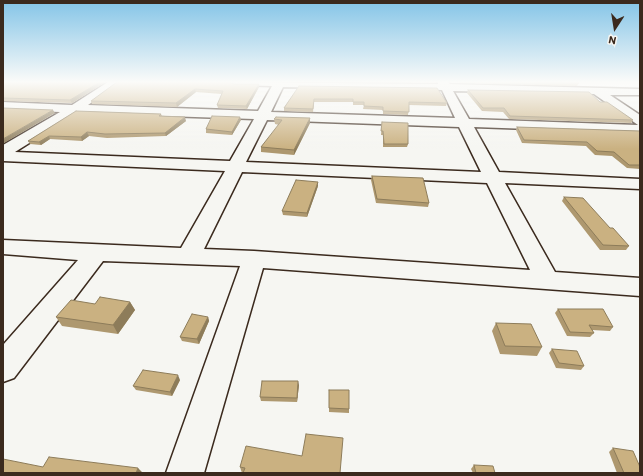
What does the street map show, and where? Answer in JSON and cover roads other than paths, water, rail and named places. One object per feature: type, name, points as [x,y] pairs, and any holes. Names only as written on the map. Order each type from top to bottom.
[{"type":"street","points":[[3,152],[81,104]]},
{"type":"street","points":[[188,257],[268,104]]},
{"type":"street","points":[[455,104],[547,280]]},
{"type":"street","points":[[616,104],[640,121]]},
{"type":"street","points":[[3,106],[640,129]]},
{"type":"street","points":[[3,156],[640,184]]},
{"type":"street","points":[[3,247],[97,253],[254,259],[640,287]]},
{"type":"street","points":[[3,368],[97,253]]},
{"type":"street","points":[[185,473],[254,259]]}]
